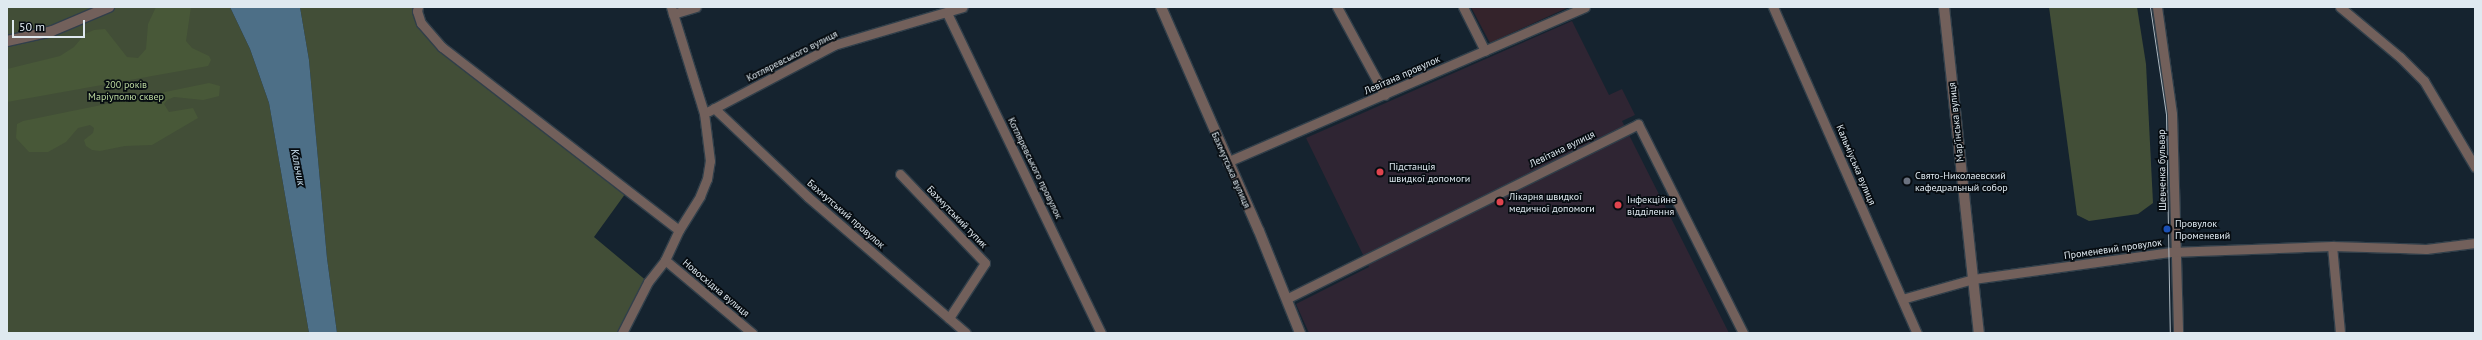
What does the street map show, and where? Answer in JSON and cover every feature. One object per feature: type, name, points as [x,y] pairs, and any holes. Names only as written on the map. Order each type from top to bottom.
[{"type":"street","points":[[7,41],[52,30],[108,7]]},
{"type":"street","points":[[622,333],[648,282],[665,260],[679,230],[700,196],[707,179],[710,161],[704,113],[672,10],[696,7]]},
{"type":"street","name":"Котляревського вулиця","points":[[704,113],[834,45],[859,36],[947,13],[963,7]]},
{"type":"street","name":"Бахмутська вулиця","points":[[1161,7],[1227,162],[1288,298],[1300,333]]},
{"type":"street","points":[[1337,7],[1385,95]]},
{"type":"street","points":[[1463,7],[1485,51]]},
{"type":"street","name":"Левітана провулок","points":[[1227,162],[1385,95],[1585,7]]},
{"type":"street","name":"Кальміуська вулиця","points":[[1773,7],[1917,333]]},
{"type":"street","name":"Мар'їнська вулиця","points":[[1944,7],[1979,333]]},
{"type":"street","name":"Шевченка бульвар","points":[[2157,7],[2172,114],[2178,333]]},
{"type":"street","points":[[2340,7],[2400,56],[2424,81],[2475,167]]},
{"type":"street","points":[[417,9],[429,35],[442,47],[679,230]]},
{"type":"street","name":"Котляревського провулок","points":[[947,13],[1101,333]]},
{"type":"street","name":"Бахмутський провулок","points":[[714,108],[808,197],[966,333]]},
{"type":"street","name":"Левітана вулиця","points":[[1288,298],[1638,124],[1743,333]]},
{"type":"street","name":"Бахмутський тупик","points":[[900,174],[985,263],[949,318]]},
{"type":"street","name":"Променевий провулок","points":[[1902,299],[1973,279],[2175,252],[2332,246],[2426,249],[2475,243]]},
{"type":"street","points":[[2332,246],[2340,333]]},
{"type":"street","name":"Новосхідна вулиця","points":[[665,260],[752,333]]},
{"type":"shaded area","points":[[1471,7],[1569,7],[1490,43]]},
{"type":"shaded area","name":"Лікарня швидкої медичної допомоги","points":[[1572,21],[1609,95],[1622,89],[1635,115],[1622,121],[1729,333],[1309,333],[1296,304],[1369,267],[1306,138]]},
{"type":"green space","points":[[7,7],[97,7],[50,26],[7,36]]},
{"type":"green space","name":"200 років Маріуполю сквер","points":[[110,7],[230,7],[250,49],[269,103],[309,333],[7,333],[7,41]]},
{"type":"green space","points":[[156,7],[191,7],[186,41],[192,48],[209,56],[211,60],[208,66],[7,102],[7,69],[60,56],[74,47],[85,34],[94,30],[105,29],[127,57],[138,58],[146,49],[148,24]]},
{"type":"green space","points":[[300,7],[418,7],[429,35],[628,190],[594,237],[648,282],[622,333],[337,333],[327,258],[309,60]]},
{"type":"green space","points":[[2049,7],[2137,7],[2146,64],[2153,203],[2138,214],[2089,221],[2077,215]]},
{"type":"green space","points":[[209,83],[220,86],[219,96],[203,100],[174,97],[167,100],[164,104],[169,112],[193,108],[198,118],[152,145],[125,146],[100,151],[92,150],[86,146],[84,140],[93,133],[94,128],[90,125],[78,128],[66,142],[48,152],[29,152],[16,138],[17,124],[23,121]]},
{"type":"water","name":"Кальчик","points":[[230,7],[300,7],[309,60],[327,258],[337,333],[309,333],[269,103],[250,49]]},
{"type":"tram line","points":[[2150,7],[2166,114],[2170,333]]},
{"type":"place","name":"Підстанція швидкої допомоги","points":[[1380,172]]},
{"type":"place","name":"Свято-Николаевский кафедральный собор","points":[[1907,181]]},
{"type":"place","name":"Лікарня швидкої медичної допомоги","points":[[1500,202]]},
{"type":"place","name":"Інфекційне відділення","points":[[1618,205]]},
{"type":"place","name":"Провулок Променевий","points":[[2167,229]]}]
